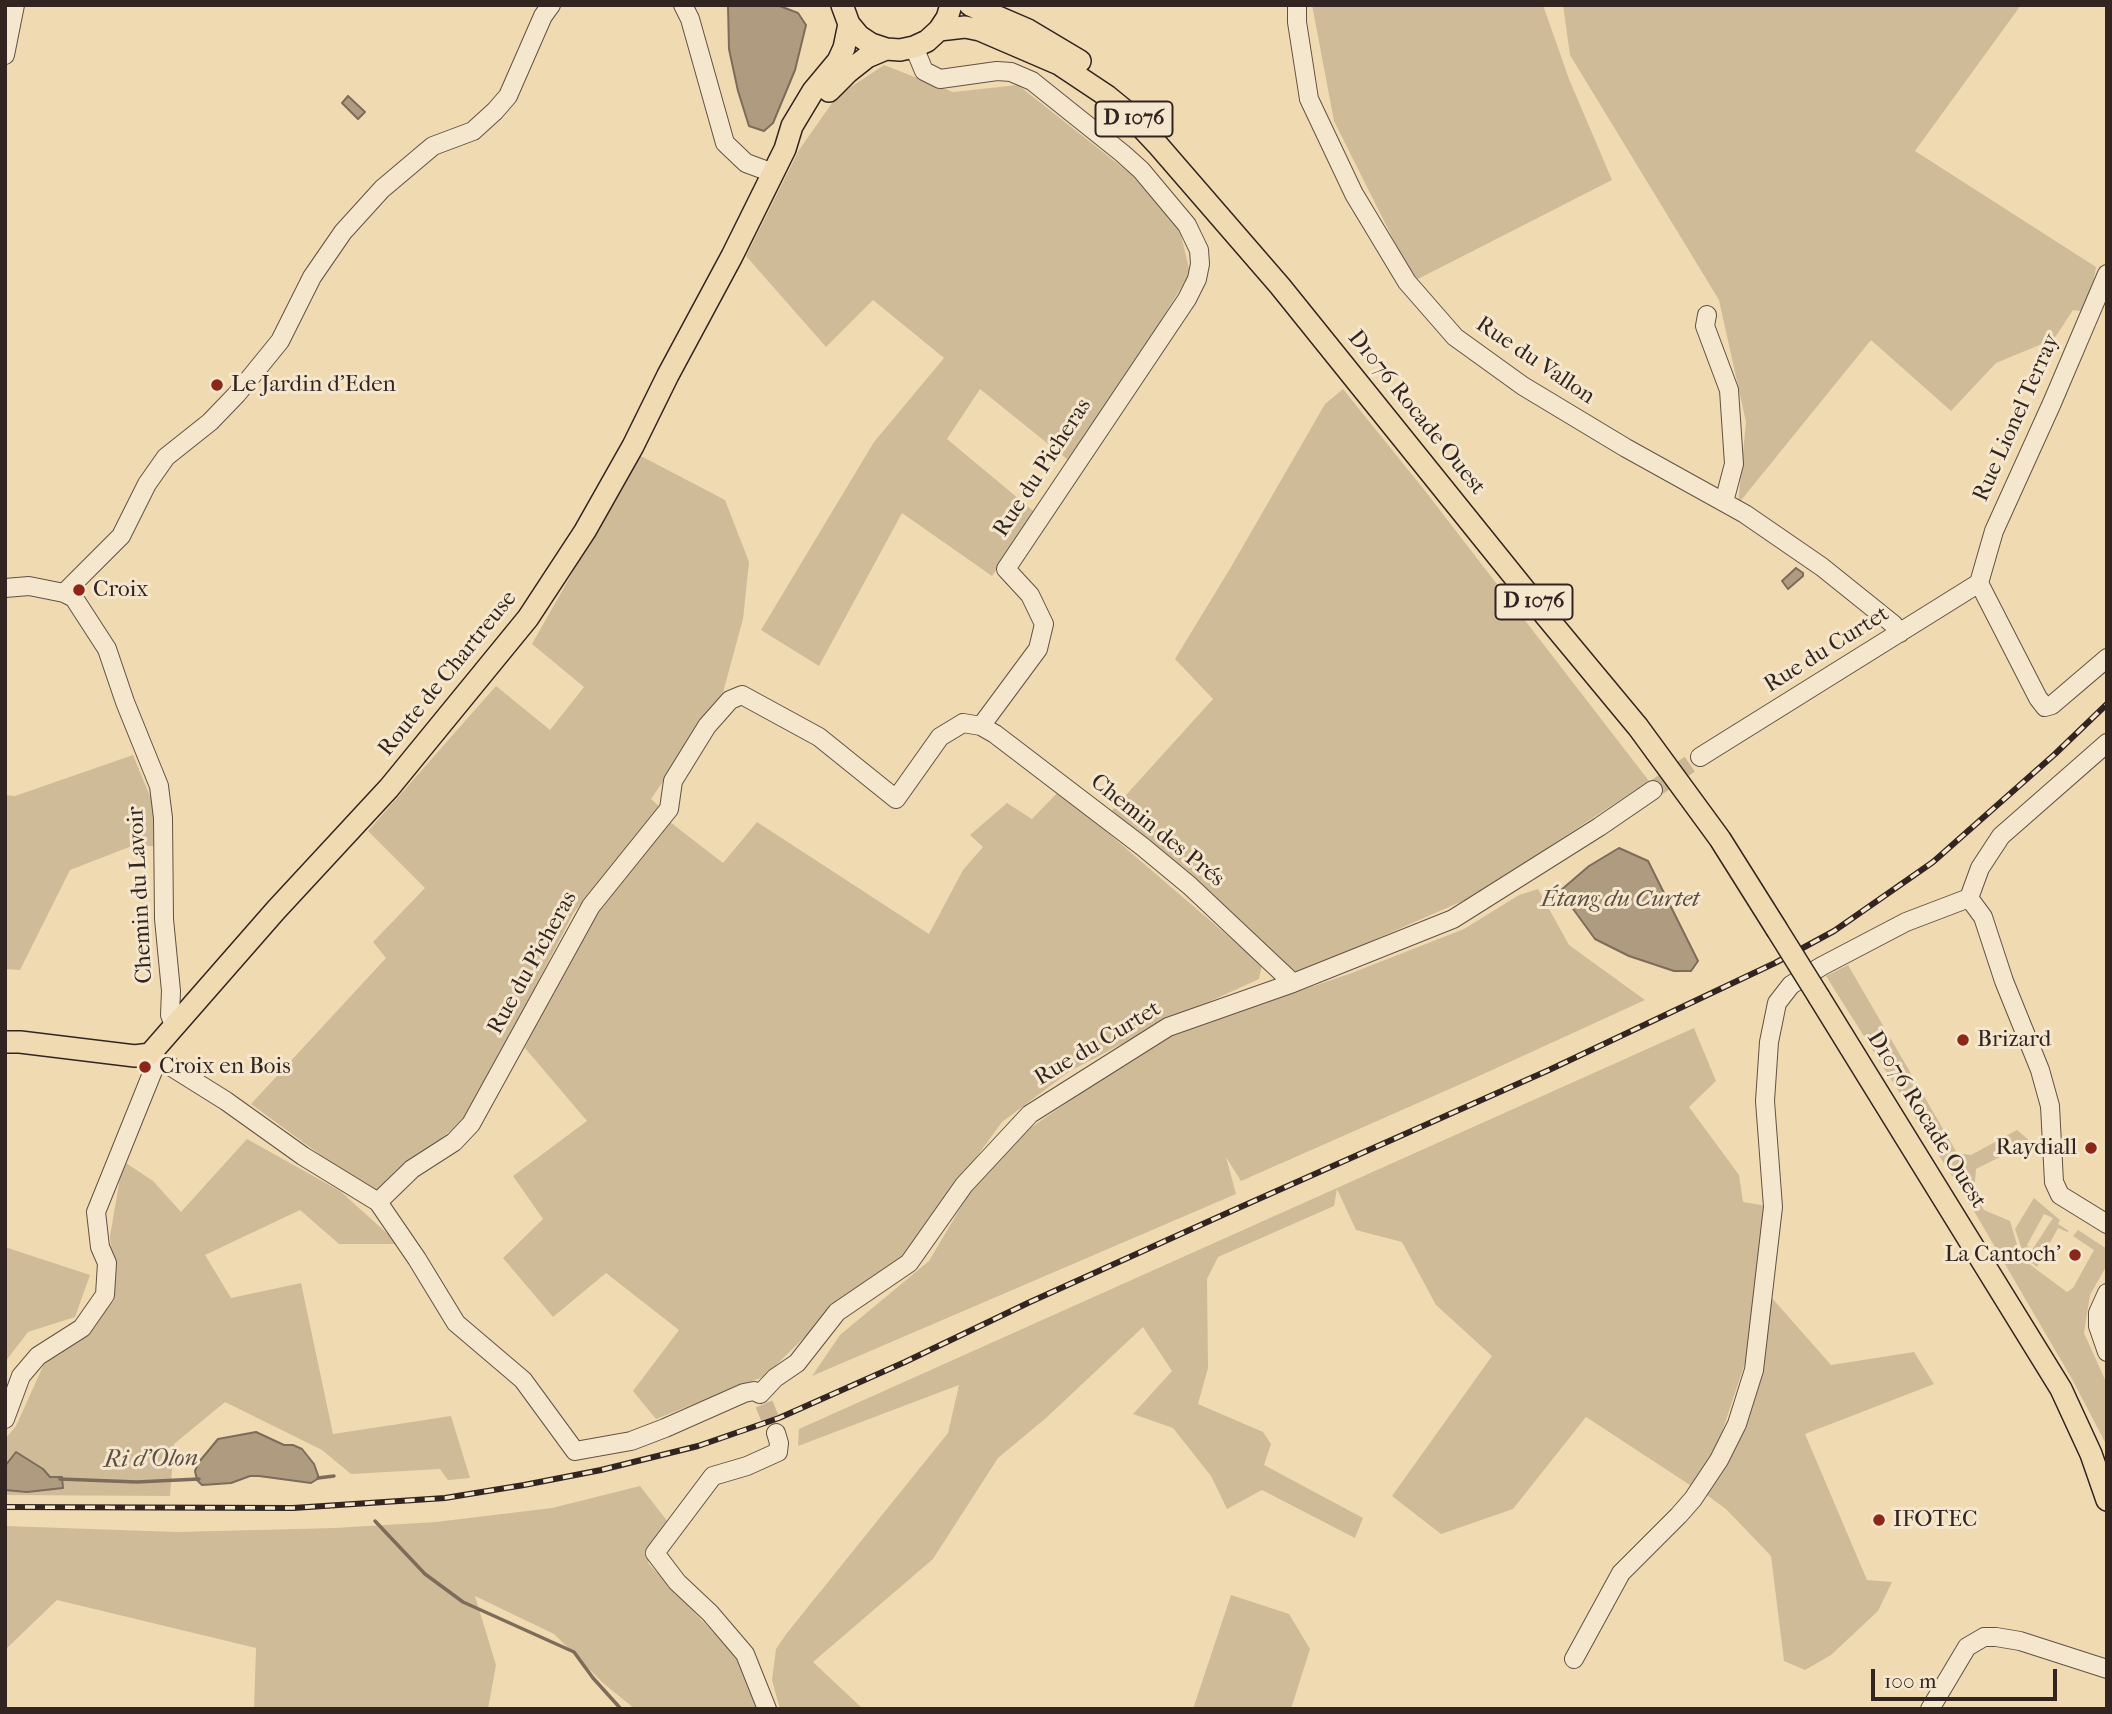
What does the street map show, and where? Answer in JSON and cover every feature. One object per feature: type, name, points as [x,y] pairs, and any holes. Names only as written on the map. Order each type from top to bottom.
[{"type":"main road","points":[[846,15],[859,36],[886,49],[900,50],[927,41],[947,18],[951,5]]},
{"type":"main road","name":"D 1076","points":[[970,5],[1028,30],[1074,57],[1134,103],[1165,134],[1230,215],[1280,286]]},
{"type":"main road","name":"Route de Chartreuse","points":[[153,1058],[174,1025],[389,788],[528,618],[585,531],[614,480],[733,256],[785,149],[792,126],[813,91],[838,61],[845,48],[846,15]]},
{"type":"main road","name":"D1076 Rocade Ouest","points":[[939,30],[965,27],[980,30],[1059,64],[1107,96],[1129,114],[1157,144],[1280,286],[1670,769],[1720,839],[2061,1389],[2091,1454]]},
{"type":"main road","name":"Route de Chartreuse","points":[[785,149],[837,82],[867,57],[886,49]]},
{"type":"main road","points":[[5,1042],[153,1058]]},
{"type":"main road","name":"D 1076","points":[[2091,1454],[2107,1480]]},
{"type":"main road","name":"D 1076","points":[[2091,1454],[2107,1500]]},
{"type":"street","points":[[5,55],[15,5]]},
{"type":"street","points":[[5,587],[29,586],[64,593],[121,536],[147,484],[166,457],[210,422],[237,394],[280,341],[312,277],[343,232],[382,189],[433,146],[473,131],[502,104],[543,16],[551,5]]},
{"type":"street","points":[[683,5],[690,19],[725,143],[746,163],[773,173]]},
{"type":"street","name":"Rue du Vallon","points":[[1297,5],[1297,22],[1309,99],[1354,194],[1407,282],[1455,337],[1523,386],[1626,448],[1745,514],[1822,567],[1893,624],[1900,633]]},
{"type":"street","name":"Rue du Picheras","points":[[378,1202],[412,1169],[454,1142],[471,1124],[591,906],[669,809],[673,781],[707,726],[730,700],[742,695],[819,737],[895,799],[940,737],[963,723],[981,726],[1038,649],[1044,624],[1030,595],[1006,569],[1187,299],[1197,279],[1199,250],[1187,225],[1149,179],[1122,153],[1032,81],[1011,72],[997,71],[940,79],[924,71],[914,47]]},
{"type":"street","name":"Rue Lionel Terray","points":[[1979,583],[1994,531],[2107,274]]},
{"type":"street","points":[[1707,315],[1705,326],[1729,390],[1734,464],[1724,502]]},
{"type":"street","points":[[1979,583],[2045,707],[2052,705],[2107,658]]},
{"type":"street","name":"Rue du Curtet","points":[[1700,757],[1979,583]]},
{"type":"street","name":"Chemin du Lavoir","points":[[64,593],[74,598],[107,649],[159,786],[163,818],[164,919],[171,990],[170,1015],[174,1025]]},
{"type":"street","name":"Chemin des Prés","points":[[981,726],[1143,847],[1190,886],[1293,984]]},
{"type":"street","points":[[1574,1659],[1620,1573],[1679,1515],[1719,1460],[1737,1424],[1754,1370],[1773,1207],[1765,1101],[1769,1042],[1777,1003],[1791,985],[1822,966],[1906,922],[1969,898],[1980,869],[2001,836],[2107,743]]},
{"type":"street","name":"Rue du Curtet","points":[[378,1202],[456,1323],[523,1380],[575,1451],[631,1441],[744,1393],[754,1391],[762,1399],[775,1378],[797,1363],[837,1312],[909,1263],[964,1185],[1030,1114],[1168,1027],[1293,984],[1453,919],[1653,790]]},
{"type":"street","points":[[1969,898],[1983,917],[2004,981],[2040,1070],[2050,1106],[2054,1182],[2060,1195],[2107,1224]]},
{"type":"street","points":[[5,1419],[21,1376],[38,1356],[82,1328],[105,1295],[107,1263],[100,1247],[96,1212],[153,1058],[226,1101],[303,1156],[378,1202]]},
{"type":"street","points":[[2107,1293],[2098,1313],[2098,1326],[2107,1352]]},
{"type":"street","points":[[767,1709],[745,1654],[710,1613],[677,1582],[655,1553],[713,1476],[747,1466],[778,1452],[776,1433]]},
{"type":"street","points":[[1930,1709],[1967,1647],[1984,1637],[2020,1642],[2107,1669]]},
{"type":"street","points":[[2082,1660],[2107,1657]]},
{"type":"shaded area","points":[[1312,5],[1543,5],[1569,79],[1612,180],[1414,281],[1334,121]]},
{"type":"shaded area","points":[[1563,5],[2021,5],[1915,151],[2096,267],[2088,312],[2073,310],[2054,339],[1996,363],[1951,411],[1871,340],[1738,504],[1746,422],[1719,300],[1570,55]]},
{"type":"shaded area","points":[[884,65],[953,92],[1018,85],[1132,175],[1180,231],[1190,273],[1073,464],[980,389],[947,439],[1037,514],[992,576],[902,513],[819,666],[761,630],[874,442],[944,358],[873,300],[826,347],[746,256],[799,150],[837,96]]},
{"type":"shaded area","points":[[1343,389],[1649,781],[1474,896],[1296,974],[1107,816],[1213,699],[1175,659],[1325,404]]},
{"type":"shaded area","points":[[639,455],[725,500],[749,562],[743,619],[722,696],[651,799],[662,809],[574,912],[469,1115],[375,1195],[251,1104],[386,958],[373,942],[425,888],[368,831],[496,686],[550,730],[584,687],[532,644]]},
{"type":"shaded area","points":[[133,755],[152,801],[155,846],[132,846],[70,870],[20,970],[5,969],[5,795],[15,796]]},
{"type":"shaded area","points":[[1059,791],[1262,965],[1259,979],[1158,1025],[1070,1071],[1002,1122],[902,1259],[839,1303],[765,1376],[656,1419],[633,1391],[679,1330],[606,1273],[553,1317],[503,1258],[543,1219],[513,1176],[587,1121],[525,1048],[578,930],[670,822],[723,863],[757,822],[929,934],[963,870],[983,847],[970,835],[1007,803],[1032,819]]},
{"type":"shaded area","points":[[1538,889],[1569,945],[1645,1000],[1241,1181],[1226,1157],[1236,1194],[812,1376],[840,1335],[929,1261],[971,1190],[1029,1129],[1158,1039],[1349,974],[1464,929],[1519,895]]},
{"type":"shaded area","points":[[1848,965],[1957,1153],[1971,1155],[2017,1130],[2037,1147],[2025,1159],[2016,1149],[1976,1169],[1974,1193],[1984,1210],[2010,1221],[2021,1258],[2067,1292],[2073,1288],[2094,1250],[2073,1236],[2078,1230],[2107,1249],[2107,1265],[2090,1295],[2084,1333],[2107,1384],[2107,1446],[2072,1379],[1974,1211],[1826,976]]},
{"type":"shaded area","points":[[1694,1028],[1716,1081],[1689,1107],[1739,1175],[1743,1202],[1773,1207],[1764,1289],[1831,1365],[1914,1352],[1934,1384],[1805,1434],[1867,1580],[1892,1582],[1878,1611],[1831,1655],[1805,1670],[1784,1661],[1771,1556],[1726,1509],[1704,1493],[1744,1415],[1748,1354],[1717,1447],[1693,1487],[1586,1417],[1513,1509],[1441,1534],[1392,1496],[1492,1356],[1436,1305],[1402,1242],[1356,1230],[1337,1189],[1334,1206],[1218,1257],[1207,1279],[1208,1368],[1198,1404],[1263,1432],[1271,1444],[1264,1465],[1363,1518],[1355,1538],[1262,1490],[1227,1509],[1211,1476],[1173,1428],[1133,1414],[1172,1371],[1143,1327],[1046,1418],[998,1458],[933,1559],[813,1662],[863,1709],[780,1709],[772,1680],[776,1649],[948,1433],[959,1385],[798,1446],[799,1429]]},
{"type":"shaded area","points":[[247,1139],[340,1191],[399,1244],[339,1244],[300,1210],[205,1255],[231,1298],[301,1283],[333,1434],[451,1416],[470,1478],[448,1480],[440,1469],[351,1474],[322,1450],[225,1402],[174,1444],[170,1496],[5,1495],[5,1439],[16,1426],[44,1364],[114,1301],[110,1236],[123,1161],[153,1181],[181,1212]]},
{"type":"shaded area","points":[[2034,1198],[2060,1220],[2058,1224],[2069,1231],[2058,1228],[2037,1267],[2024,1256],[2015,1229]],"holes":[[[2044,1214],[2053,1218],[2032,1250],[2027,1245]]]},
{"type":"shaded area","points":[[5,1247],[90,1275],[75,1317],[28,1332],[5,1362]]},
{"type":"shaded area","points":[[640,1486],[668,1522],[648,1563],[742,1663],[756,1709],[635,1709],[603,1683],[554,1634],[475,1596],[496,1665],[488,1709],[254,1709],[256,1648],[57,1600],[5,1650],[5,1526],[178,1532],[436,1522],[552,1508]]},
{"type":"shaded area","points":[[1231,1595],[1289,1614],[1310,1649],[1291,1709],[1193,1709]]},
{"type":"water","points":[[728,5],[777,5],[798,13],[806,25],[795,70],[773,123],[764,131],[749,126],[738,91],[729,49]]},
{"type":"water","points":[[348,96],[365,112],[358,119],[342,103]]},
{"type":"water","points":[[1796,568],[1803,576],[1788,589],[1782,581]]},
{"type":"water","name":"Étang du Curtet","points":[[1619,848],[1648,861],[1698,961],[1691,971],[1674,971],[1629,956],[1595,939],[1560,891],[1589,866]]},
{"type":"water","points":[[256,1432],[284,1445],[302,1449],[314,1464],[319,1478],[311,1483],[250,1476],[231,1483],[202,1485],[197,1480],[195,1471],[199,1462],[218,1439]]},
{"type":"water","points":[[16,1452],[43,1469],[50,1477],[62,1477],[63,1488],[27,1492],[5,1490],[5,1466]]},
{"type":"waterway","name":"Ri d'Olon","points":[[318,1478],[334,1476]]},
{"type":"waterway","name":"Ri d'Olon","points":[[60,1479],[137,1482],[199,1479]]},
{"type":"waterway","name":"Ri d'Olon","points":[[375,1521],[425,1574],[463,1602],[574,1652],[621,1709]]},
{"type":"tunnel","points":[[1653,790],[1700,757]]},
{"type":"tunnel","points":[[764,1404],[776,1433]]},
{"type":"railway","points":[[5,1507],[293,1508],[445,1498],[601,1470],[698,1446],[779,1418],[1030,1302],[1549,1070],[1775,963],[1834,931],[1933,862],[2107,704]]},
{"type":"place","name":"Le Jardin d'Eden","points":[[217,385]]},
{"type":"place","name":"Croix","points":[[79,590]]},
{"type":"place","name":"Brizard","points":[[1963,1040]]},
{"type":"place","name":"Croix en Bois","points":[[145,1067]]},
{"type":"place","name":"Raydiall","points":[[2091,1148]]},
{"type":"place","name":"La Cantoch'","points":[[2075,1255]]},
{"type":"place","name":"IFOTEC","points":[[1879,1520]]}]
